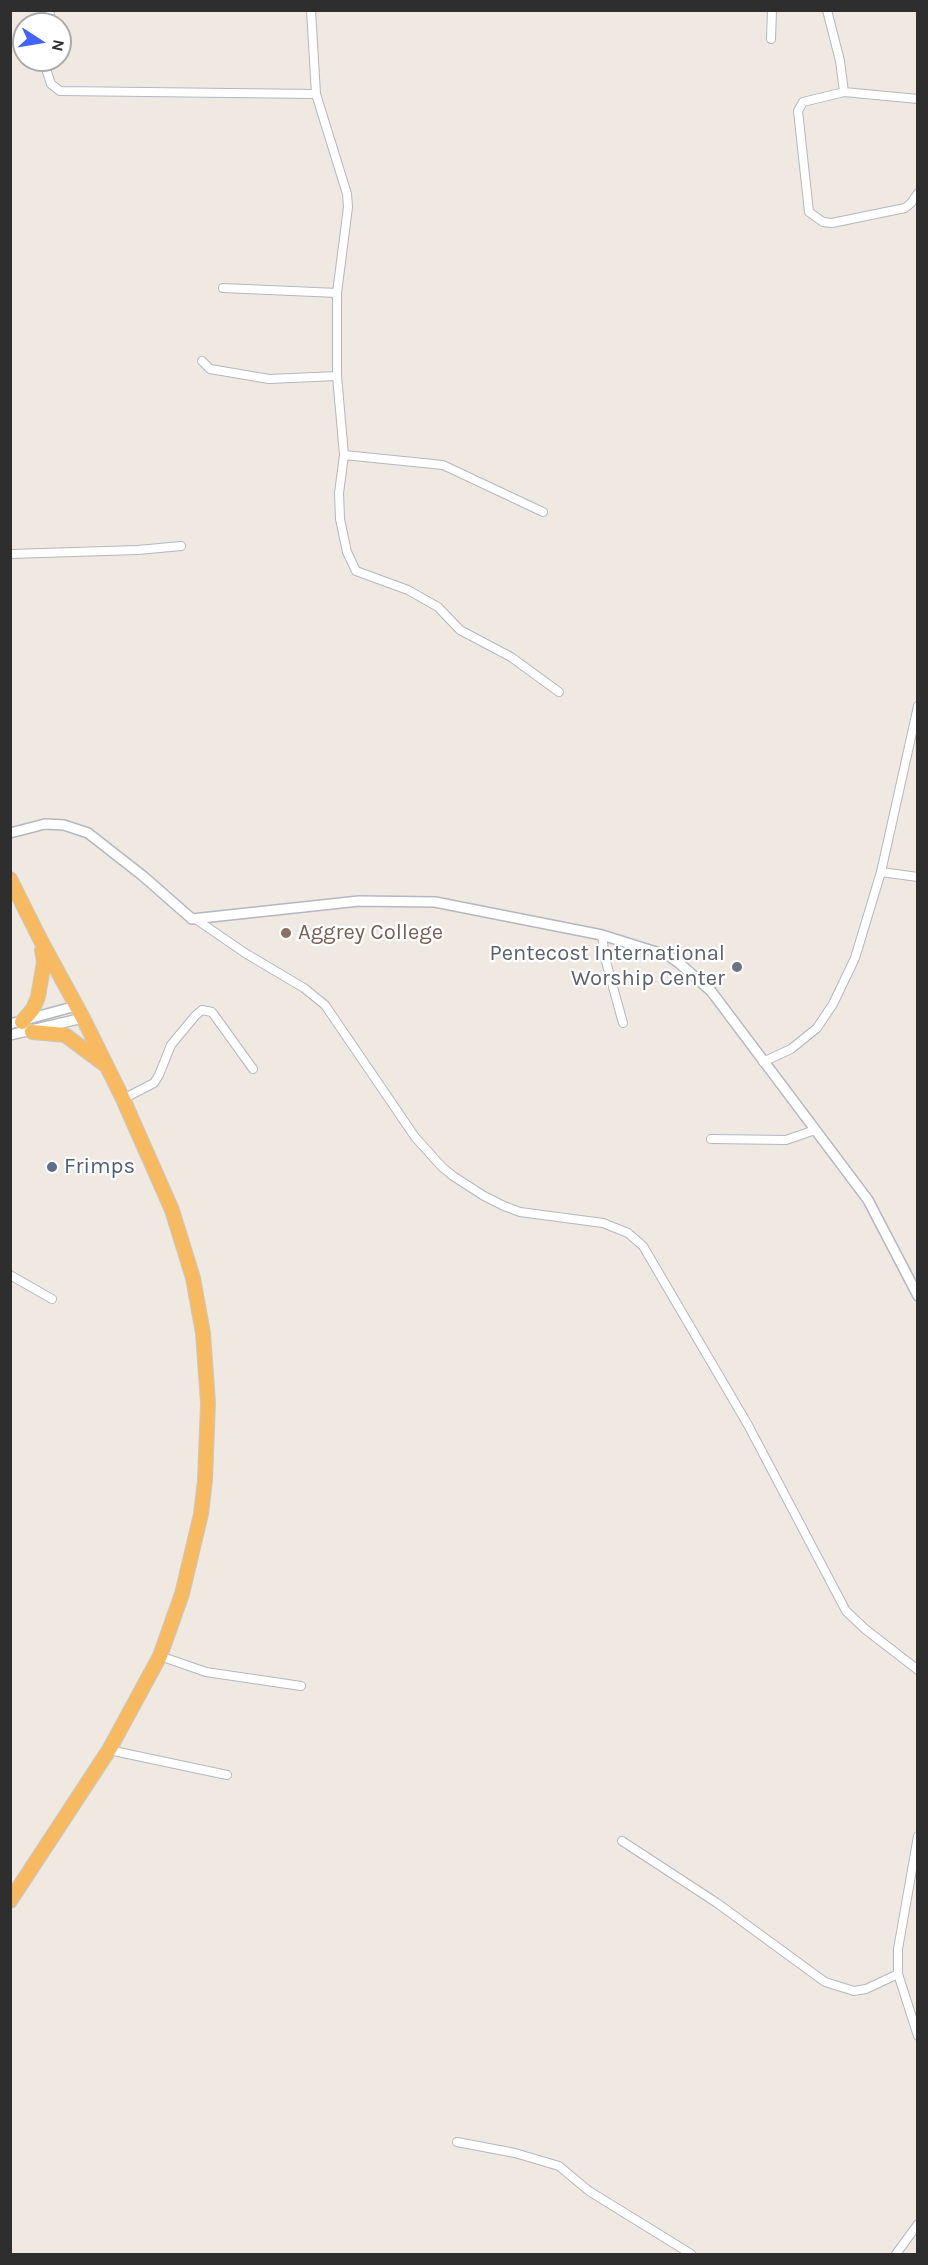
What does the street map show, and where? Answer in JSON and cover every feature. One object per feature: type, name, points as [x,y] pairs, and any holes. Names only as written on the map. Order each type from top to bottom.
[{"type":"highway","points":[[10,879],[80,1012],[123,1100],[172,1210],[192,1278],[203,1333],[208,1403],[205,1480],[201,1514],[182,1594],[159,1656],[109,1750],[10,1901]]},
{"type":"highway","points":[[40,939],[44,962],[42,979],[33,1009],[21,1026],[65,1035],[104,1064]]},
{"type":"street","points":[[311,10],[316,94],[347,194],[348,207],[337,293],[337,376],[344,455],[339,493],[339,519],[346,552],[356,572],[408,590],[438,607],[460,630],[511,657],[559,692]]},
{"type":"street","points":[[771,39],[772,10]]},
{"type":"street","points":[[826,10],[840,61],[844,92]]},
{"type":"street","points":[[46,72],[51,84],[60,91],[316,94]]},
{"type":"street","points":[[918,99],[844,92],[803,102],[799,107],[809,212],[823,222],[832,223],[905,208],[918,193]]},
{"type":"street","points":[[223,288],[337,293]]},
{"type":"street","points":[[202,361],[210,369],[269,379],[337,376]]},
{"type":"street","points":[[344,455],[443,465],[543,512]]},
{"type":"street","points":[[10,554],[138,550],[181,546]]},
{"type":"street","points":[[763,1062],[800,1044],[817,1028],[833,1004],[855,958],[881,872],[918,706]]},
{"type":"street","points":[[10,833],[30,826],[54,824],[88,833],[143,876],[188,916],[304,988],[325,1005],[416,1137],[453,1176],[484,1196],[520,1212],[603,1223],[628,1233],[643,1246],[748,1425],[846,1611],[865,1629],[918,1670]]},
{"type":"street","points":[[881,872],[918,877]]},
{"type":"street","points":[[197,920],[359,901],[451,904],[602,935],[647,948],[679,963],[711,991],[868,1200],[918,1296]]},
{"type":"street","points":[[602,935],[604,958],[623,1023]]},
{"type":"street","points":[[123,1100],[154,1083],[171,1046],[202,1010],[212,1011],[253,1069]]},
{"type":"street","points":[[21,1026],[80,1012]]},
{"type":"street","points":[[10,1035],[21,1026],[80,1012]]},
{"type":"street","points":[[711,1139],[786,1140],[815,1130]]},
{"type":"street","points":[[10,1275],[52,1299]]},
{"type":"street","points":[[159,1656],[206,1672],[301,1686]]},
{"type":"street","points":[[109,1750],[227,1775]]},
{"type":"street","points":[[918,1836],[911,1863],[899,1940],[898,1974],[918,2036]]},
{"type":"street","points":[[622,1842],[717,1903],[825,1982],[854,1991],[866,1989],[898,1974]]},
{"type":"street","points":[[911,1863],[918,1877]]},
{"type":"street","points":[[457,2142],[515,2153],[559,2166],[589,2191],[691,2254]]},
{"type":"street","points":[[896,2254],[918,2224]]},
{"type":"place","name":"Aggrey College","points":[[286,933]]},
{"type":"place","name":"Pentecost International Worship Center","points":[[737,967]]},
{"type":"place","name":"Frimps","points":[[52,1167]]}]
